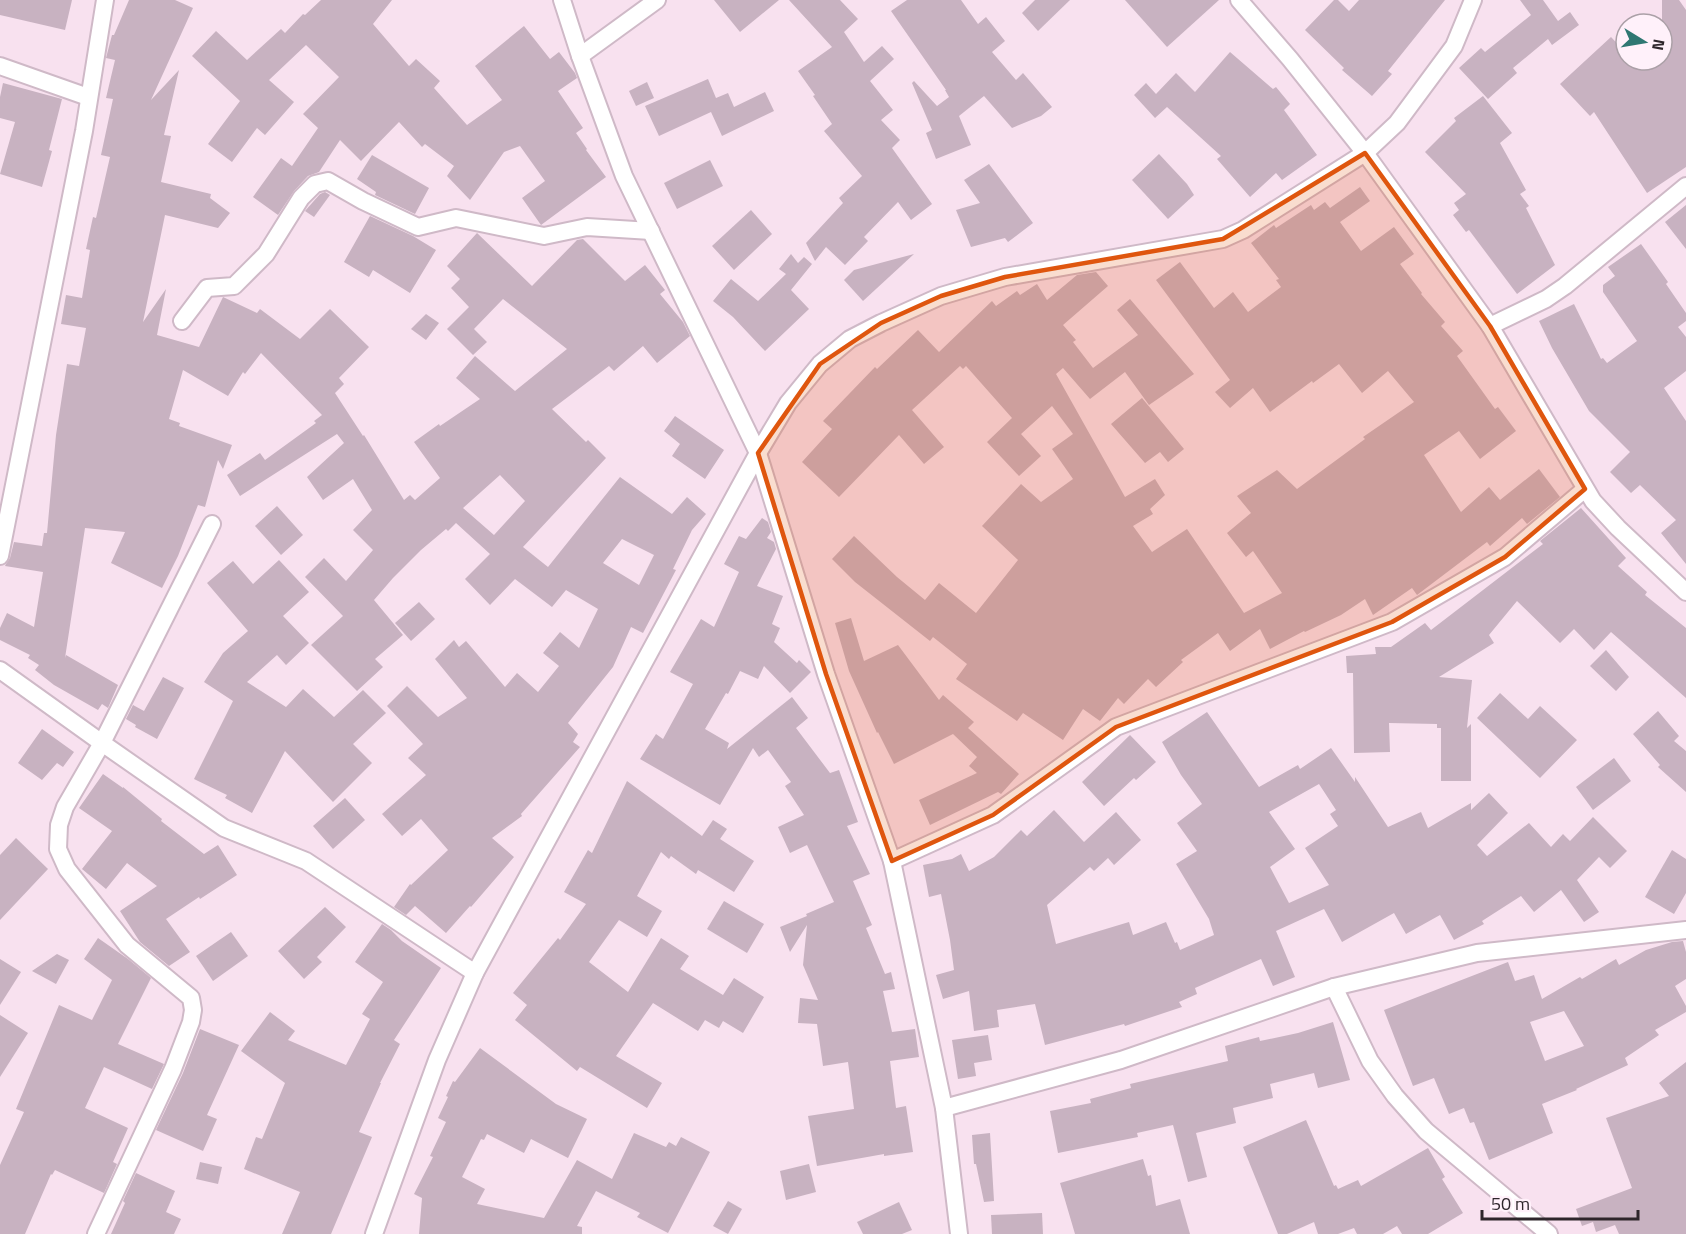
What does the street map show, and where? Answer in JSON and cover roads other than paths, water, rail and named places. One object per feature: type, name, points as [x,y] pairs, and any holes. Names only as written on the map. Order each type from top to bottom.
[{"type":"street","points":[[0,556],[84,131],[105,0]]},
{"type":"street","points":[[562,0],[624,176],[758,453],[826,675],[892,861],[944,1108],[959,1234]]},
{"type":"street","points":[[580,56],[657,0]]},
{"type":"street","points":[[1239,0],[1290,59],[1365,153],[1490,326],[1593,501],[1618,528],[1686,592]]},
{"type":"street","points":[[374,1234],[437,1060],[476,973],[758,453],[789,403],[820,364],[850,339],[941,296],[1005,277],[1224,239],[1243,230],[1365,153],[1397,123],[1454,46],[1473,0]]},
{"type":"street","points":[[0,66],[88,97]]},
{"type":"street","points":[[182,321],[207,288],[234,286],[266,254],[301,198],[315,184],[328,181],[363,201],[418,227],[456,218],[544,236],[587,227],[651,231]]},
{"type":"street","points":[[1490,326],[1546,299],[1566,286],[1686,186]]},
{"type":"street","points":[[892,861],[993,815],[1116,727],[1392,622],[1505,557],[1585,489]]},
{"type":"street","points":[[96,1234],[173,1070],[191,1022],[193,1010],[191,998],[127,945],[67,869],[58,849],[59,825],[65,807],[102,743],[212,524]]},
{"type":"street","points":[[0,670],[224,828],[306,861],[476,973]]},
{"type":"street","points":[[944,1108],[1121,1060],[1334,987],[1477,953],[1686,930]]},
{"type":"street","points":[[1334,987],[1370,1061],[1395,1096],[1426,1131],[1549,1234]]}]
